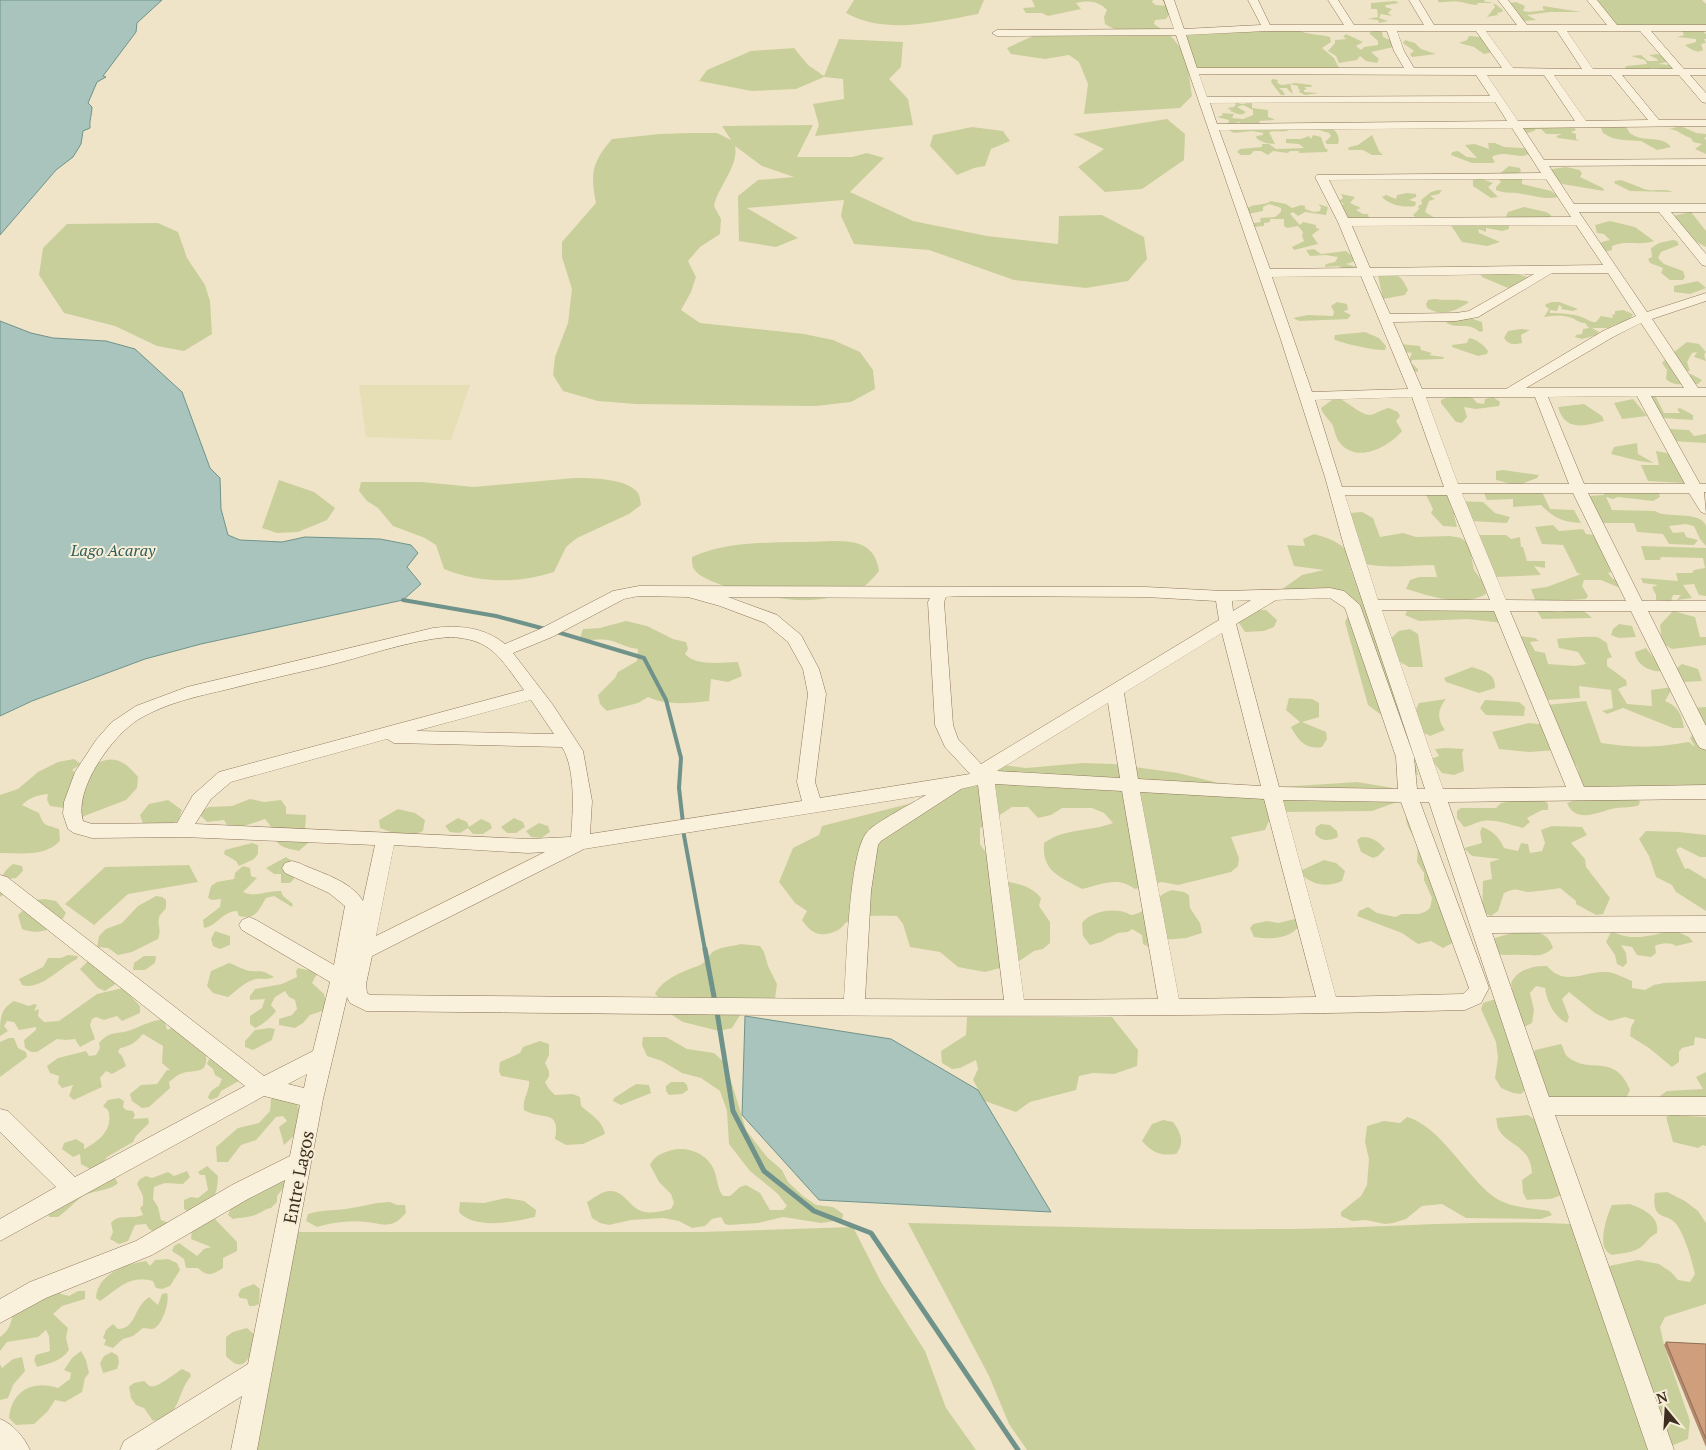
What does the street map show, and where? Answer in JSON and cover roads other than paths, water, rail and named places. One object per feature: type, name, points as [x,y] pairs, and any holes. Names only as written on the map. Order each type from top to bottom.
[{"type":"street","points":[[1169,0],[1265,273],[1338,491],[1352,546],[1541,1106],[1661,1450]]},
{"type":"street","points":[[1253,0],[1267,28]]},
{"type":"street","points":[[1333,0],[1351,28]]},
{"type":"street","points":[[1414,0],[1431,28]]},
{"type":"street","points":[[1503,0],[1524,28]]},
{"type":"street","points":[[1592,0],[1615,29]]},
{"type":"street","points":[[998,33],[1180,32],[1267,28],[1706,28]]},
{"type":"street","points":[[1391,28],[1399,51],[1411,72]]},
{"type":"street","points":[[1560,28],[1590,72]]},
{"type":"street","points":[[1643,28],[1706,100]]},
{"type":"street","points":[[1480,29],[1509,71]]},
{"type":"street","points":[[1194,71],[1706,72]]},
{"type":"street","points":[[1479,71],[1610,269],[1696,389]]},
{"type":"street","points":[[1547,72],[1583,124]]},
{"type":"street","points":[[1614,72],[1656,122]]},
{"type":"street","points":[[1204,100],[1498,99]]},
{"type":"street","points":[[1213,127],[1706,123]]},
{"type":"street","points":[[1540,163],[1706,162]]},
{"type":"street","points":[[1548,176],[1321,177],[1344,222],[1386,318],[1417,393],[1453,490],[1577,793]]},
{"type":"street","points":[[1570,208],[1706,208]]},
{"type":"street","points":[[1662,208],[1706,262]]},
{"type":"street","points":[[1344,222],[1578,221]]},
{"type":"street","points":[[1386,318],[1456,317],[1472,314],[1550,269]]},
{"type":"street","points":[[1265,273],[1610,269]]},
{"type":"street","points":[[1508,393],[1608,334],[1644,318],[1706,297]]},
{"type":"street","points":[[1674,308],[1706,311]]},
{"type":"street","points":[[1306,396],[1417,393],[1642,392],[1696,389],[1706,384]]},
{"type":"street","points":[[1642,392],[1700,488],[1706,509]]},
{"type":"street","points":[[1540,393],[1578,488],[1706,744]]},
{"type":"street","points":[[1338,491],[1700,488]]},
{"type":"street","points":[[386,838],[356,984],[358,997],[366,1003],[854,1009],[1328,1006],[1465,1002],[1476,997],[1478,993],[1478,988],[1408,796],[1405,757],[1352,605],[1338,595],[1330,593],[1223,596],[1136,592],[639,591],[625,593],[551,631],[503,651]]},
{"type":"street","points":[[688,592],[726,602],[771,619],[795,639],[811,669],[817,694],[806,782],[813,806]]},
{"type":"street","points":[[940,593],[936,602],[942,709],[946,735],[952,746],[982,775],[988,787],[1015,1008]]},
{"type":"street","points":[[580,843],[583,800],[574,751],[535,693],[503,651],[480,635],[461,632],[433,634],[187,693],[154,704],[119,724],[97,750],[79,784],[72,811],[75,823],[81,829],[92,831],[183,830],[528,846],[580,843],[960,783],[982,775],[1114,691],[1272,595]]},
{"type":"street","points":[[1223,596],[1227,622],[1328,1006]]},
{"type":"street","points":[[1372,605],[1706,606]]},
{"type":"street","points":[[1114,691],[1170,1007]]},
{"type":"street","points":[[183,830],[195,804],[213,785],[225,777],[535,693]]},
{"type":"street","points":[[374,736],[568,741]]},
{"type":"street","points":[[982,775],[1130,786],[1408,796],[1437,794],[1706,792]]},
{"type":"street","points":[[854,1009],[861,891],[869,844],[874,836],[960,783]]},
{"type":"street","points":[[364,951],[580,843]]},
{"type":"street","name":"Entre Lagos","points":[[244,1450],[312,1099],[341,979],[355,904],[352,899],[338,890],[292,868]]},
{"type":"street","points":[[0,882],[263,1086],[312,1099]]},
{"type":"street","points":[[1481,924],[1706,924]]},
{"type":"street","points":[[248,925],[341,979]]},
{"type":"street","points":[[0,1231],[73,1189],[263,1086],[323,1056]]},
{"type":"street","points":[[1541,1106],[1706,1106]]},
{"type":"street","points":[[0,1118],[73,1189]]},
{"type":"street","points":[[0,1312],[38,1290],[144,1248],[240,1192],[300,1162]]},
{"type":"street","points":[[133,1450],[260,1371]]},
{"type":"street","points":[[0,1431],[16,1450]]},
{"type":"water","points":[[0,0],[162,0],[137,23],[136,32],[103,76],[106,77],[97,82],[88,103],[92,107],[90,128],[83,131],[81,144],[73,157],[56,170],[0,235]]},
{"type":"water","name":"Lago Acaray","points":[[0,321],[31,333],[53,338],[106,341],[135,349],[182,392],[210,468],[220,478],[221,509],[228,535],[240,540],[282,542],[305,537],[380,539],[411,545],[418,553],[407,567],[421,584],[403,600],[201,644],[145,659],[32,701],[0,716]]},
{"type":"water","points":[[745,1016],[891,1039],[978,1090],[1051,1212],[819,1200],[742,1115]]},
{"type":"waterway","points":[[403,600],[496,616],[545,629]]},
{"type":"waterway","points":[[557,632],[644,658],[666,700],[681,758],[679,788],[683,823]]},
{"type":"waterway","points":[[683,830],[705,950]]},
{"type":"waterway","points":[[705,949],[715,1002]]},
{"type":"waterway","points":[[717,1012],[733,1111],[764,1171],[814,1211],[871,1233],[1018,1450]]}]
